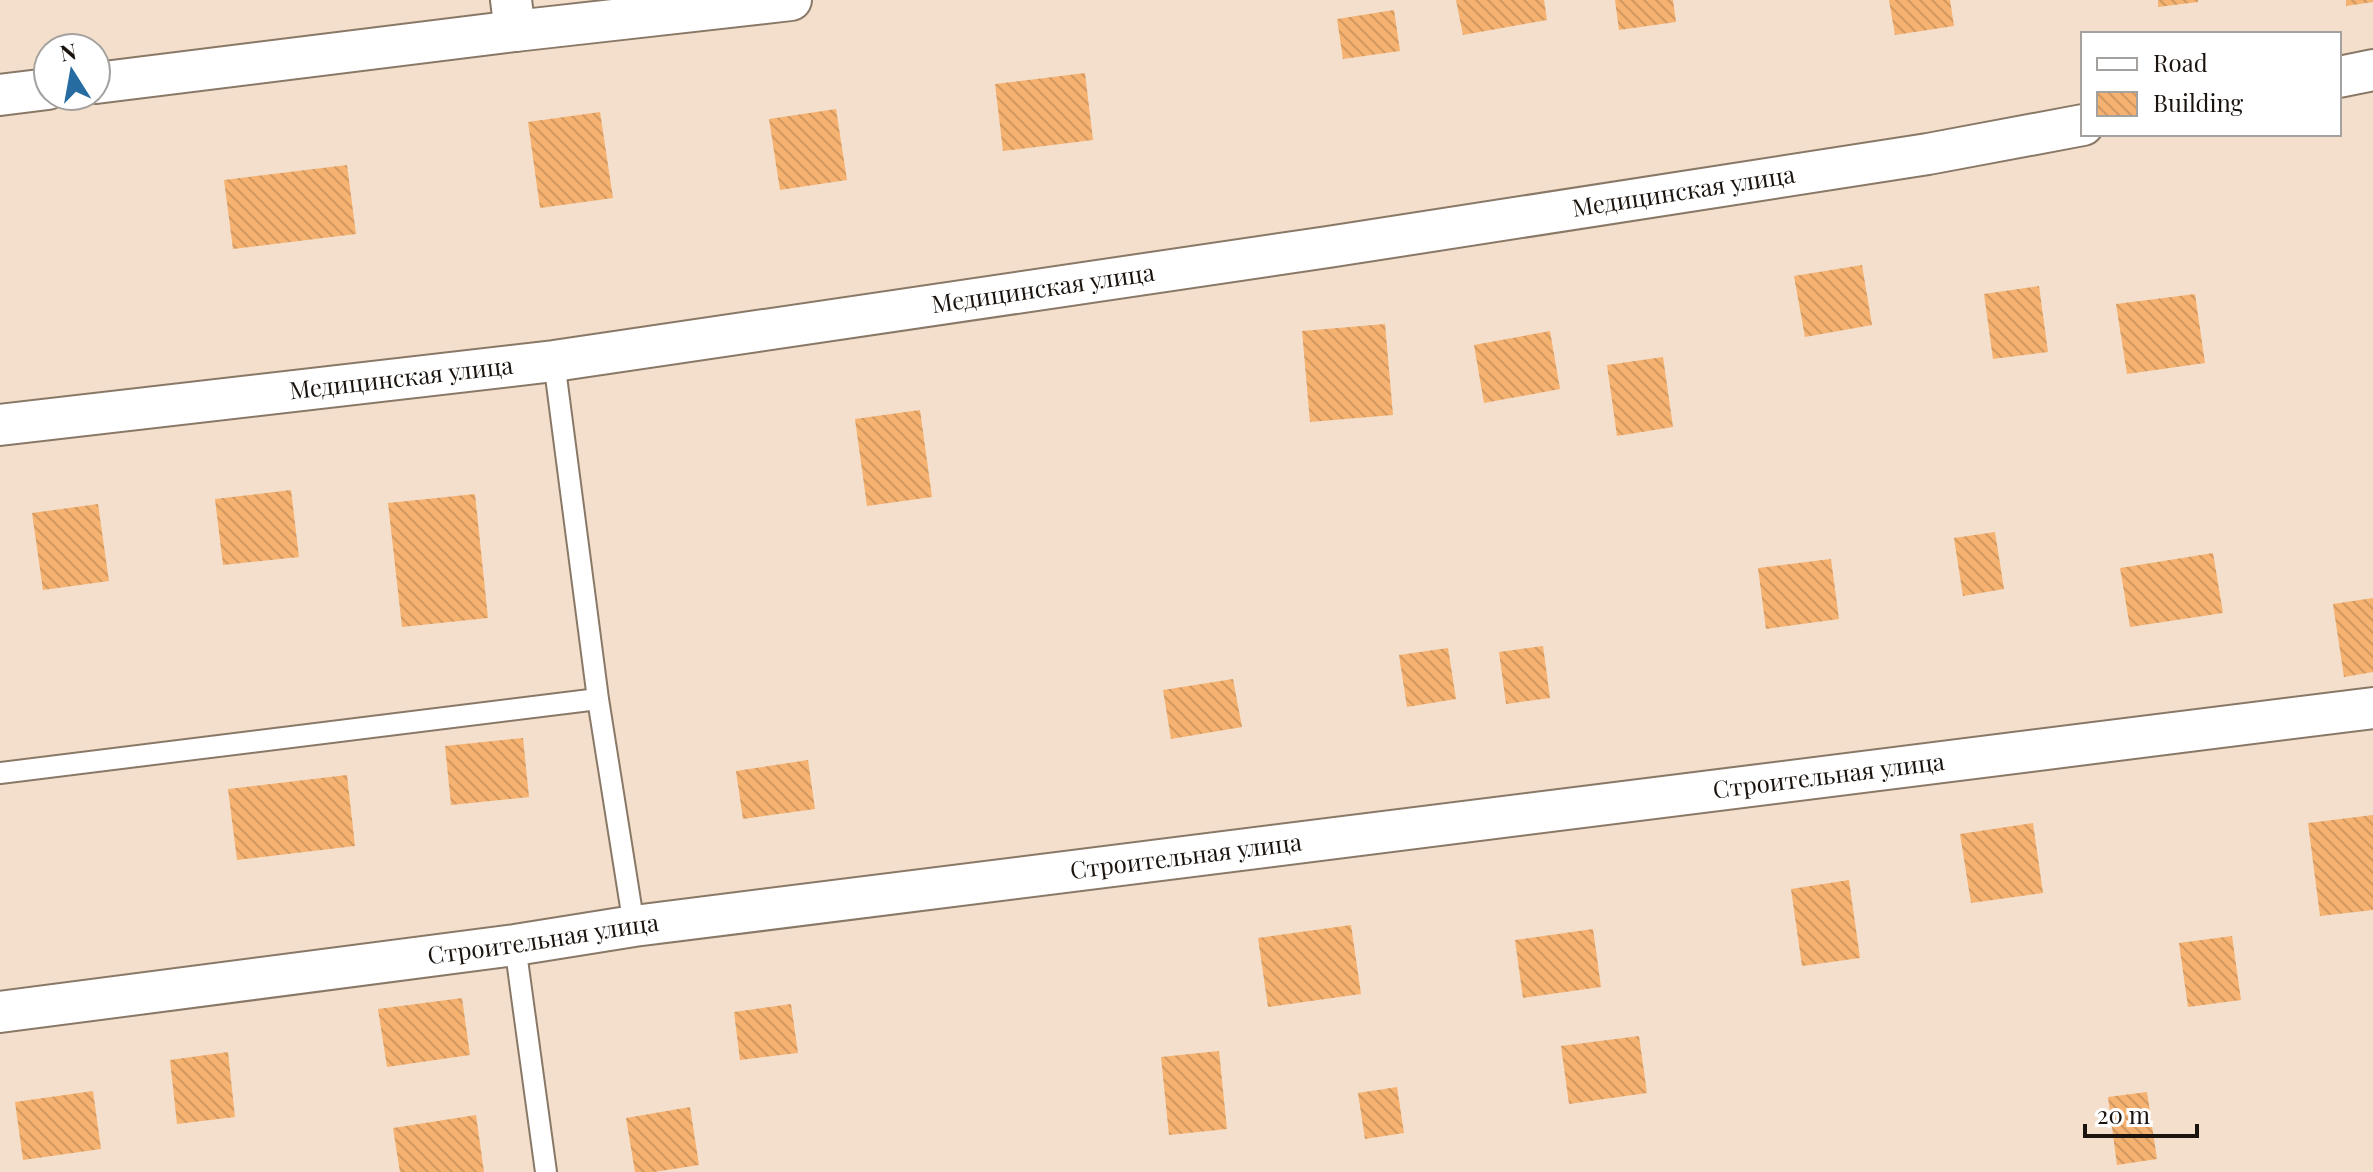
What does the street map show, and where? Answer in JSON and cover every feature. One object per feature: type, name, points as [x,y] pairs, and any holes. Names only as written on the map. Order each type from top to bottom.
[{"type":"street","points":[[112,80],[513,16],[791,0]]},
{"type":"street","points":[[2341,77],[2373,70]]},
{"type":"street","points":[[0,95],[32,91]]},
{"type":"street","name":"Медицинская улица","points":[[0,425],[554,361],[1359,242],[1928,154],[2081,125]]},
{"type":"street","name":"Строительная улица","points":[[0,1012],[515,945],[634,926],[2373,708]]},
{"type":"lane","points":[[554,361],[598,699],[634,926]]},
{"type":"lane","points":[[0,773],[598,699]]},
{"type":"lane","points":[[515,945],[546,1172]]},
{"type":"building","points":[[1456,0],[1544,0],[1547,20],[1463,35]]},
{"type":"building","points":[[1615,0],[1673,0],[1676,22],[1619,30]]},
{"type":"building","points":[[1889,0],[1950,0],[1954,26],[1895,35]]},
{"type":"building","points":[[2158,0],[2198,0],[2198,2],[2158,7]]},
{"type":"building","points":[[2346,0],[2373,0],[2373,2],[2346,6]]},
{"type":"building","points":[[1394,10],[1400,51],[1343,59],[1337,19]]},
{"type":"building","points":[[1085,73],[1093,140],[1003,151],[995,84]]},
{"type":"building","points":[[836,109],[847,180],[780,190],[769,119]]},
{"type":"building","points":[[600,112],[613,198],[540,208],[528,122]]},
{"type":"building","points":[[347,165],[356,234],[233,249],[224,180]]},
{"type":"building","points":[[1862,265],[1872,325],[1805,337],[1794,276]]},
{"type":"building","points":[[2039,286],[2048,352],[1993,359],[1984,294]]},
{"type":"building","points":[[2195,294],[2205,363],[2127,374],[2116,304]]},
{"type":"building","points":[[1385,324],[1393,415],[1310,422],[1302,331]]},
{"type":"building","points":[[1550,331],[1560,389],[1484,403],[1474,345]]},
{"type":"building","points":[[1663,357],[1673,427],[1617,436],[1607,365]]},
{"type":"building","points":[[920,410],[932,497],[867,506],[855,419]]},
{"type":"building","points":[[291,490],[299,557],[223,565],[215,499]]},
{"type":"building","points":[[475,494],[488,618],[402,627],[388,503]]},
{"type":"building","points":[[98,504],[109,581],[43,590],[32,513]]},
{"type":"building","points":[[1995,532],[2004,589],[1963,596],[1954,538]]},
{"type":"building","points":[[2213,553],[2223,613],[2130,627],[2120,568]]},
{"type":"building","points":[[1831,559],[1839,619],[1766,629],[1758,568]]},
{"type":"building","points":[[2373,598],[2373,672],[2344,677],[2333,604]]},
{"type":"building","points":[[1543,646],[1550,698],[1506,704],[1499,652]]},
{"type":"building","points":[[1448,648],[1456,699],[1407,707],[1399,655]]},
{"type":"building","points":[[1233,679],[1242,727],[1171,739],[1163,690]]},
{"type":"building","points":[[523,738],[529,797],[451,805],[445,746]]},
{"type":"building","points":[[808,760],[815,809],[743,819],[736,771]]},
{"type":"building","points":[[347,775],[355,846],[237,860],[228,789]]},
{"type":"building","points":[[2373,815],[2373,910],[2320,916],[2308,823]]},
{"type":"building","points":[[2033,823],[2043,893],[1971,903],[1960,834]]},
{"type":"building","points":[[1849,880],[1860,958],[1802,966],[1791,889]]},
{"type":"building","points":[[1351,925],[1361,994],[1268,1007],[1258,938]]},
{"type":"building","points":[[1593,929],[1601,987],[1523,998],[1515,940]]},
{"type":"building","points":[[2232,936],[2241,1000],[2188,1007],[2179,943]]},
{"type":"building","points":[[462,998],[470,1055],[387,1067],[378,1009]]},
{"type":"building","points":[[791,1004],[798,1053],[740,1060],[734,1012]]},
{"type":"building","points":[[1639,1036],[1647,1093],[1569,1104],[1561,1046]]},
{"type":"building","points":[[1219,1051],[1227,1129],[1169,1135],[1161,1057]]},
{"type":"building","points":[[228,1052],[235,1117],[177,1124],[170,1060]]},
{"type":"building","points":[[1397,1087],[1404,1133],[1365,1139],[1358,1093]]},
{"type":"building","points":[[93,1091],[101,1149],[23,1160],[15,1102]]},
{"type":"building","points":[[2147,1092],[2157,1159],[2117,1165],[2108,1097]]},
{"type":"building","points":[[690,1107],[699,1165],[635,1172],[626,1118]]},
{"type":"building","points":[[476,1115],[484,1172],[400,1172],[393,1128]]}]
